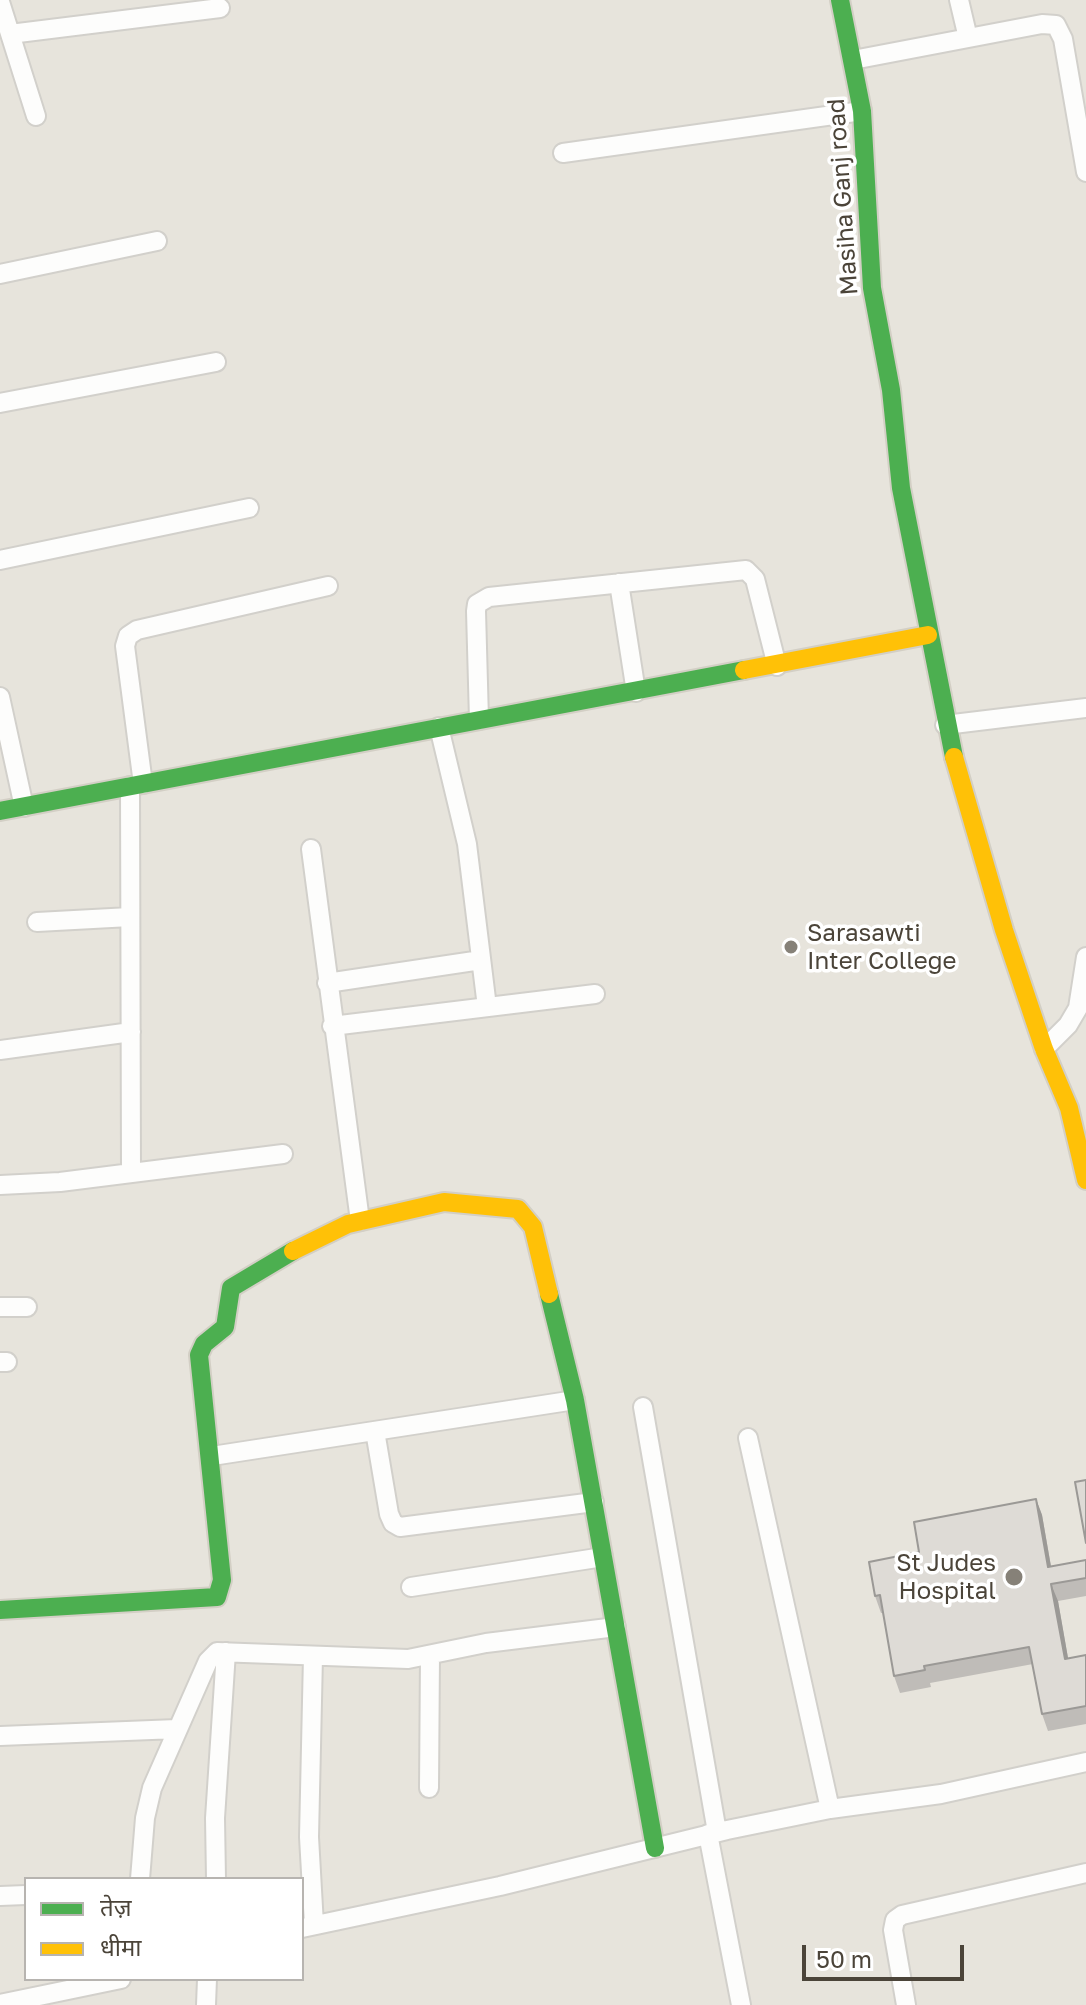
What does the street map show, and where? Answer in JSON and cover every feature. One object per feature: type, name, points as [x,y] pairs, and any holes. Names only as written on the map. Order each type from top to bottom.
[{"type":"street","name":"Masiha Ganj road","points":[[840,0],[862,111],[872,288],[891,390],[901,488],[945,725],[1004,930],[1044,1049],[1069,1108],[1086,1178]]},
{"type":"street","points":[[959,0],[968,38]]},
{"type":"street","points":[[0,2],[36,116]]},
{"type":"street","points":[[10,34],[220,8]]},
{"type":"street","points":[[853,60],[1042,24],[1056,25],[1063,39],[1086,172]]},
{"type":"street","points":[[563,153],[862,111]]},
{"type":"street","points":[[0,274],[157,241]]},
{"type":"street","points":[[0,403],[216,362]]},
{"type":"street","points":[[0,560],[249,508]]},
{"type":"street","points":[[479,720],[477,604],[489,597],[746,570],[755,579],[777,666]]},
{"type":"street","points":[[619,583],[636,692]]},
{"type":"street","points":[[131,1172],[130,917],[136,785],[125,646],[128,636],[137,630],[328,586]]},
{"type":"street","points":[[0,811],[928,635]]},
{"type":"street","points":[[0,697],[24,807]]},
{"type":"street","points":[[945,725],[1086,708]]},
{"type":"street","points":[[439,727],[467,844],[487,1007]]},
{"type":"street","points":[[311,849],[360,1221]]},
{"type":"street","points":[[37,922],[130,917]]},
{"type":"street","points":[[1044,1049],[1068,1025],[1078,1008],[1086,957]]},
{"type":"street","points":[[327,983],[481,960]]},
{"type":"street","points":[[332,1026],[595,994]]},
{"type":"street","points":[[0,1050],[131,1032]]},
{"type":"street","points":[[0,1185],[283,1154]]},
{"type":"street","points":[[0,1610],[217,1597],[222,1580],[212,1456],[199,1355],[204,1344],[225,1327],[231,1288],[320,1235],[360,1221],[453,1202],[518,1209],[533,1227],[575,1400],[655,1848]]},
{"type":"street","points":[[0,1307],[27,1307]]},
{"type":"street","points":[[212,1456],[575,1400]]},
{"type":"street","points":[[643,1407],[741,2005]]},
{"type":"street","points":[[375,1431],[389,1514],[393,1523],[400,1527],[594,1502]]},
{"type":"street","points":[[748,1438],[830,1809]]},
{"type":"street","points":[[411,1587],[603,1557]]},
{"type":"street","points":[[140,1877],[145,1818],[152,1788],[208,1661],[217,1652],[388,1660],[486,1643],[616,1627]]},
{"type":"street","points":[[216,1877],[215,1818],[226,1652]]},
{"type":"street","points":[[429,1788],[430,1655]]},
{"type":"street","points":[[313,1656],[308,1926],[500,1886],[712,1833],[830,1809],[941,1794],[1086,1762]]},
{"type":"street","points":[[0,1736],[177,1729]]},
{"type":"street","points":[[906,2005],[893,1930],[895,1920],[902,1915],[1086,1873]]},
{"type":"street","points":[[0,1896],[24,1895]]},
{"type":"street","points":[[0,2004],[111,1981]]},
{"type":"street","points":[[206,2005],[207,1981]]},
{"type":"shaded area","points":[[0,0],[1086,0],[1086,2005],[0,2005]]},
{"type":"building","points":[[1086,1480],[1086,1543],[1075,1482]]},
{"type":"building","points":[[1036,1499],[1048,1567],[1086,1560],[1086,1578],[1051,1584],[1065,1659],[1086,1655],[1086,1706],[1042,1714],[1029,1647],[924,1666],[925,1670],[894,1676],[880,1595],[875,1596],[869,1562],[919,1552],[914,1522]]},
{"type":"traffic: fast","points":[[840,0],[862,111],[872,288],[891,390],[901,488],[954,757]]},
{"type":"traffic: fast","points":[[0,811],[744,670]]},
{"type":"traffic: fast","points":[[0,1610],[217,1597],[222,1580],[199,1355],[204,1344],[225,1327],[231,1288],[293,1251]]},
{"type":"traffic: fast","points":[[549,1294],[575,1400],[655,1848]]},
{"type":"traffic: slow","points":[[744,670],[928,635]]},
{"type":"traffic: slow","points":[[954,757],[1004,930],[1044,1049],[1069,1108],[1086,1180]]},
{"type":"traffic: slow","points":[[293,1251],[348,1224],[444,1202],[518,1209],[533,1227],[549,1294]]},
{"type":"place","name":"Sarasawti Inter College","points":[[791,947]]},
{"type":"place","name":"St Judes Hospital","points":[[1014,1577]]}]
